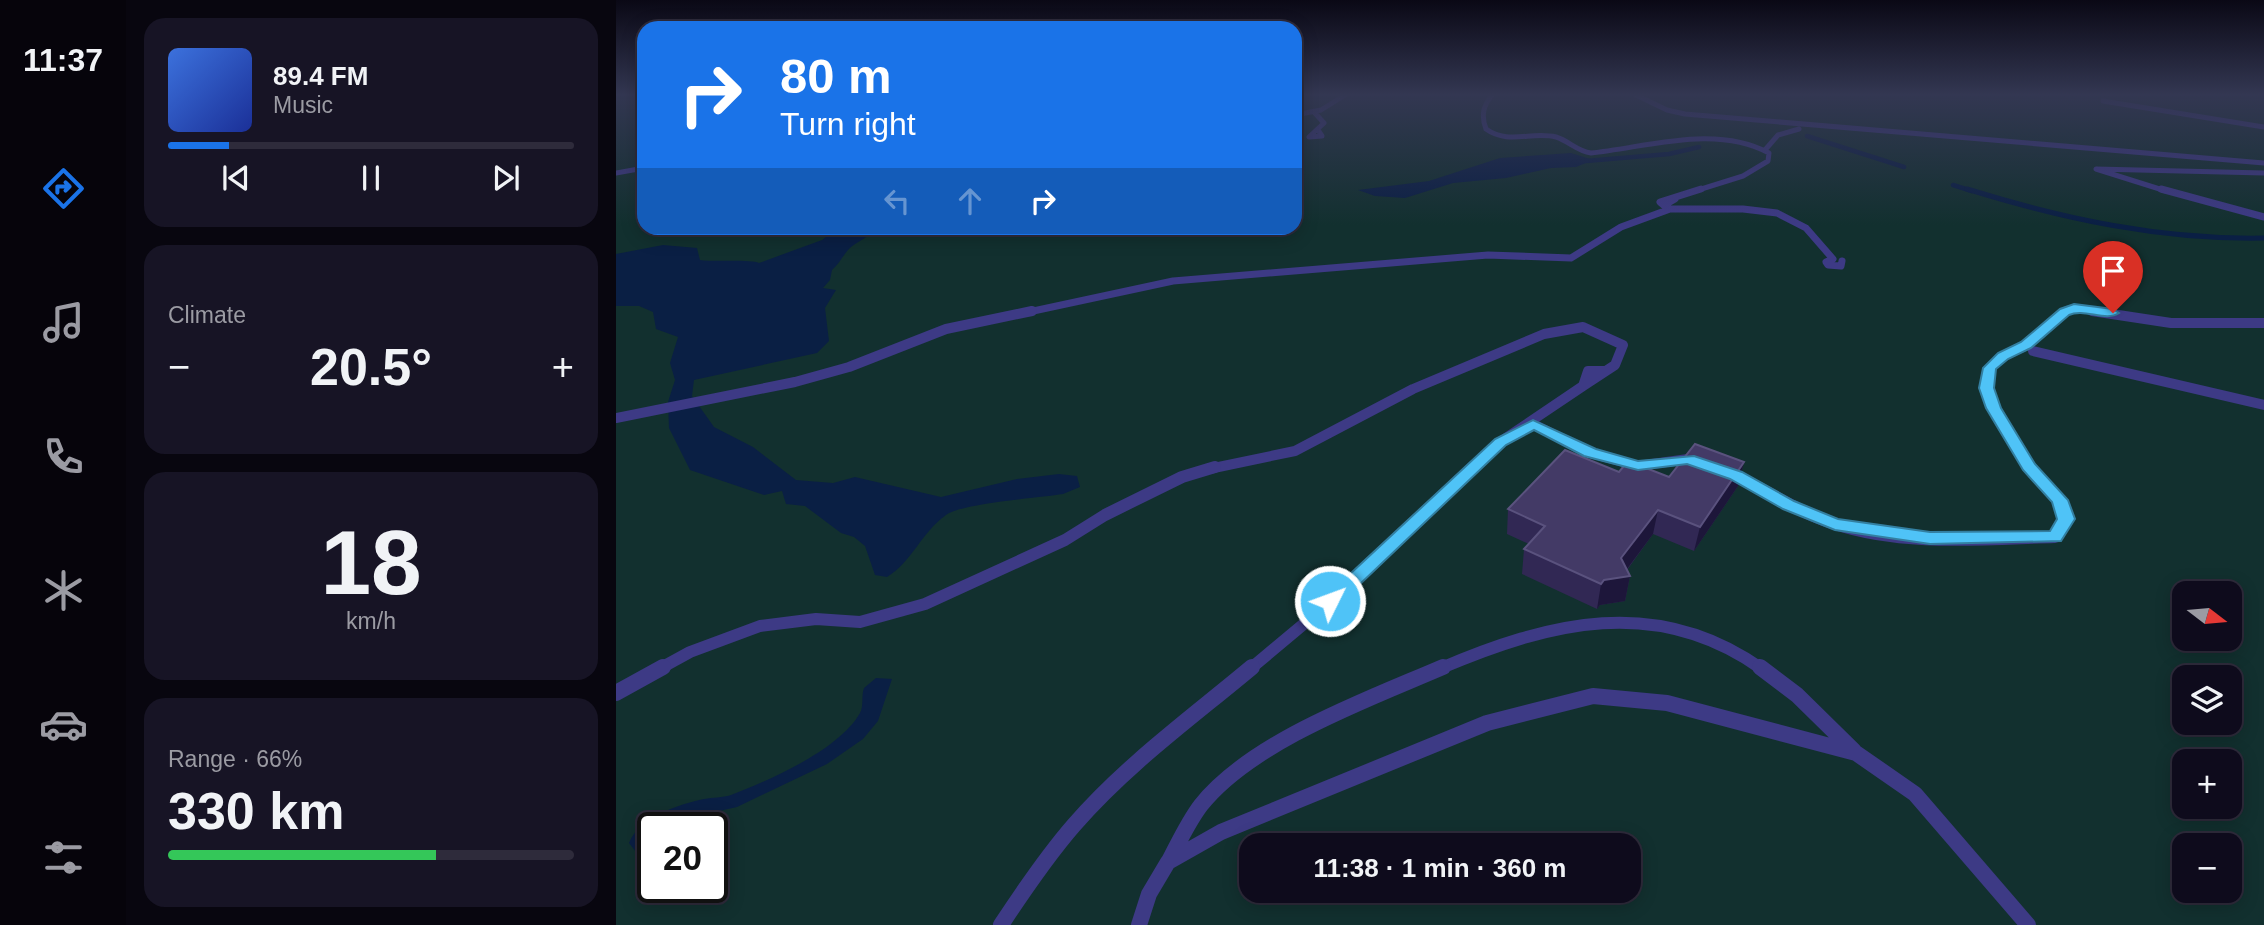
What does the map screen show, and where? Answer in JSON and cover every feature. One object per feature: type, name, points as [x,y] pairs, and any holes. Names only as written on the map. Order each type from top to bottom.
[{"type":"lane","points":[[1558,138],[1572,150],[1591,153],[1712,138]]},
{"type":"lane","points":[[1667,208],[1660,202],[1751,172],[1770,159],[1765,150],[1735,140],[1715,138]]},
{"type":"lane","points":[[1765,150],[1777,138]]},
{"type":"lane","points":[[1985,138],[2264,163]]},
{"type":"lane","points":[[616,173],[637,169]]},
{"type":"lane","points":[[2264,173],[2096,169],[2208,204],[2264,217]]},
{"type":"lane","points":[[616,418],[805,380],[946,329],[1173,281],[1488,255],[1571,258],[1583,254],[1606,235],[1667,208],[1773,212],[1791,216],[1809,230],[1808,237],[1819,241],[1833,260]]},
{"type":"lane","points":[[1533,424],[1590,453],[1638,466],[1688,459],[1736,475],[1788,505],[1835,524],[1930,538],[2055,537],[2066,519],[2060,500],[2029,467],[1994,408],[1987,388],[1990,368],[2003,356],[2026,345],[2064,312],[2074,308],[2171,323],[2264,323]]},
{"type":"lane","points":[[616,693],[690,652],[760,626],[816,619],[860,622],[886,617],[925,604],[1065,540],[1105,515],[1182,477],[1218,466],[1241,464],[1295,451],[1413,388],[1544,334],[1583,327],[1615,339],[1623,345],[1624,355],[1606,371],[1588,371],[1583,379],[1583,386],[1533,424],[1500,442],[1311,618],[1128,770],[1075,824],[1036,872],[1001,925]]},
{"type":"lane","points":[[2033,351],[2264,405]]},
{"type":"lane","points":[[1139,925],[1149,894],[1205,800],[1255,757],[1315,723],[1489,646],[1575,625],[1636,622],[1682,629],[1738,652],[1799,694],[1856,753],[1915,794],[2028,925]]},
{"type":"lane","points":[[1168,862],[1221,832],[1487,723],[1593,696],[1667,703],[1856,753]]},
{"type":"green space","points":[[616,138],[637,138],[637,235],[1302,235],[1302,138],[2264,138],[2264,925],[616,925]]},
{"type":"water","points":[[1571,153],[1593,160],[1576,167],[1551,168],[1506,178],[1453,183],[1405,198],[1375,196],[1358,190],[1429,181],[1500,158]]},
{"type":"water","points":[[829,235],[868,235],[846,252],[832,270],[830,280],[823,288],[836,290],[825,308],[829,341],[817,353],[694,380],[692,396],[714,427],[753,447],[796,480],[833,483],[855,477],[941,497],[1017,479],[1059,474],[1077,476],[1080,487],[1063,494],[984,504],[946,515],[937,522],[903,564],[887,577],[875,575],[865,546],[854,537],[841,533],[805,506],[786,504],[782,491],[764,495],[690,470],[669,428],[668,402],[675,380],[670,363],[678,337],[656,329],[653,312],[639,306],[616,306],[616,254],[663,245],[697,248],[700,260],[759,263],[822,240]]},
{"type":"water","points":[[876,678],[892,679],[878,721],[863,739],[827,764],[737,807],[715,812],[663,812],[694,801],[731,795],[765,781],[820,751],[850,727],[860,713],[864,688]]},
{"type":"water","points":[[637,831],[636,852],[629,843]]},
{"type":"building","points":[[1695,444],[1744,462],[1700,527],[1658,510],[1621,558],[1630,576],[1604,580],[1601,584],[1524,549],[1545,526],[1508,509],[1565,450],[1619,472],[1628,461],[1669,477]]},
{"type":"waterway","points":[[1814,138],[1904,167]]},
{"type":"waterway","points":[[1574,162],[1669,154],[1699,147]]},
{"type":"waterway","points":[[1953,185],[1972,191]]},
{"type":"waterway","points":[[1967,189],[2040,210],[2113,226],[2188,235],[2264,238]]},
{"type":"route","points":[[1330,601],[1389,549],[1500,442],[1533,424],[1590,453],[1638,466],[1688,459],[1736,475],[1788,505],[1835,524],[1930,538],[1988,540],[2055,537],[2066,519],[2060,500],[2029,467],[1994,408],[1987,388],[1990,368],[2003,356],[2026,345],[2064,312],[2074,308],[2113,313]]}]
